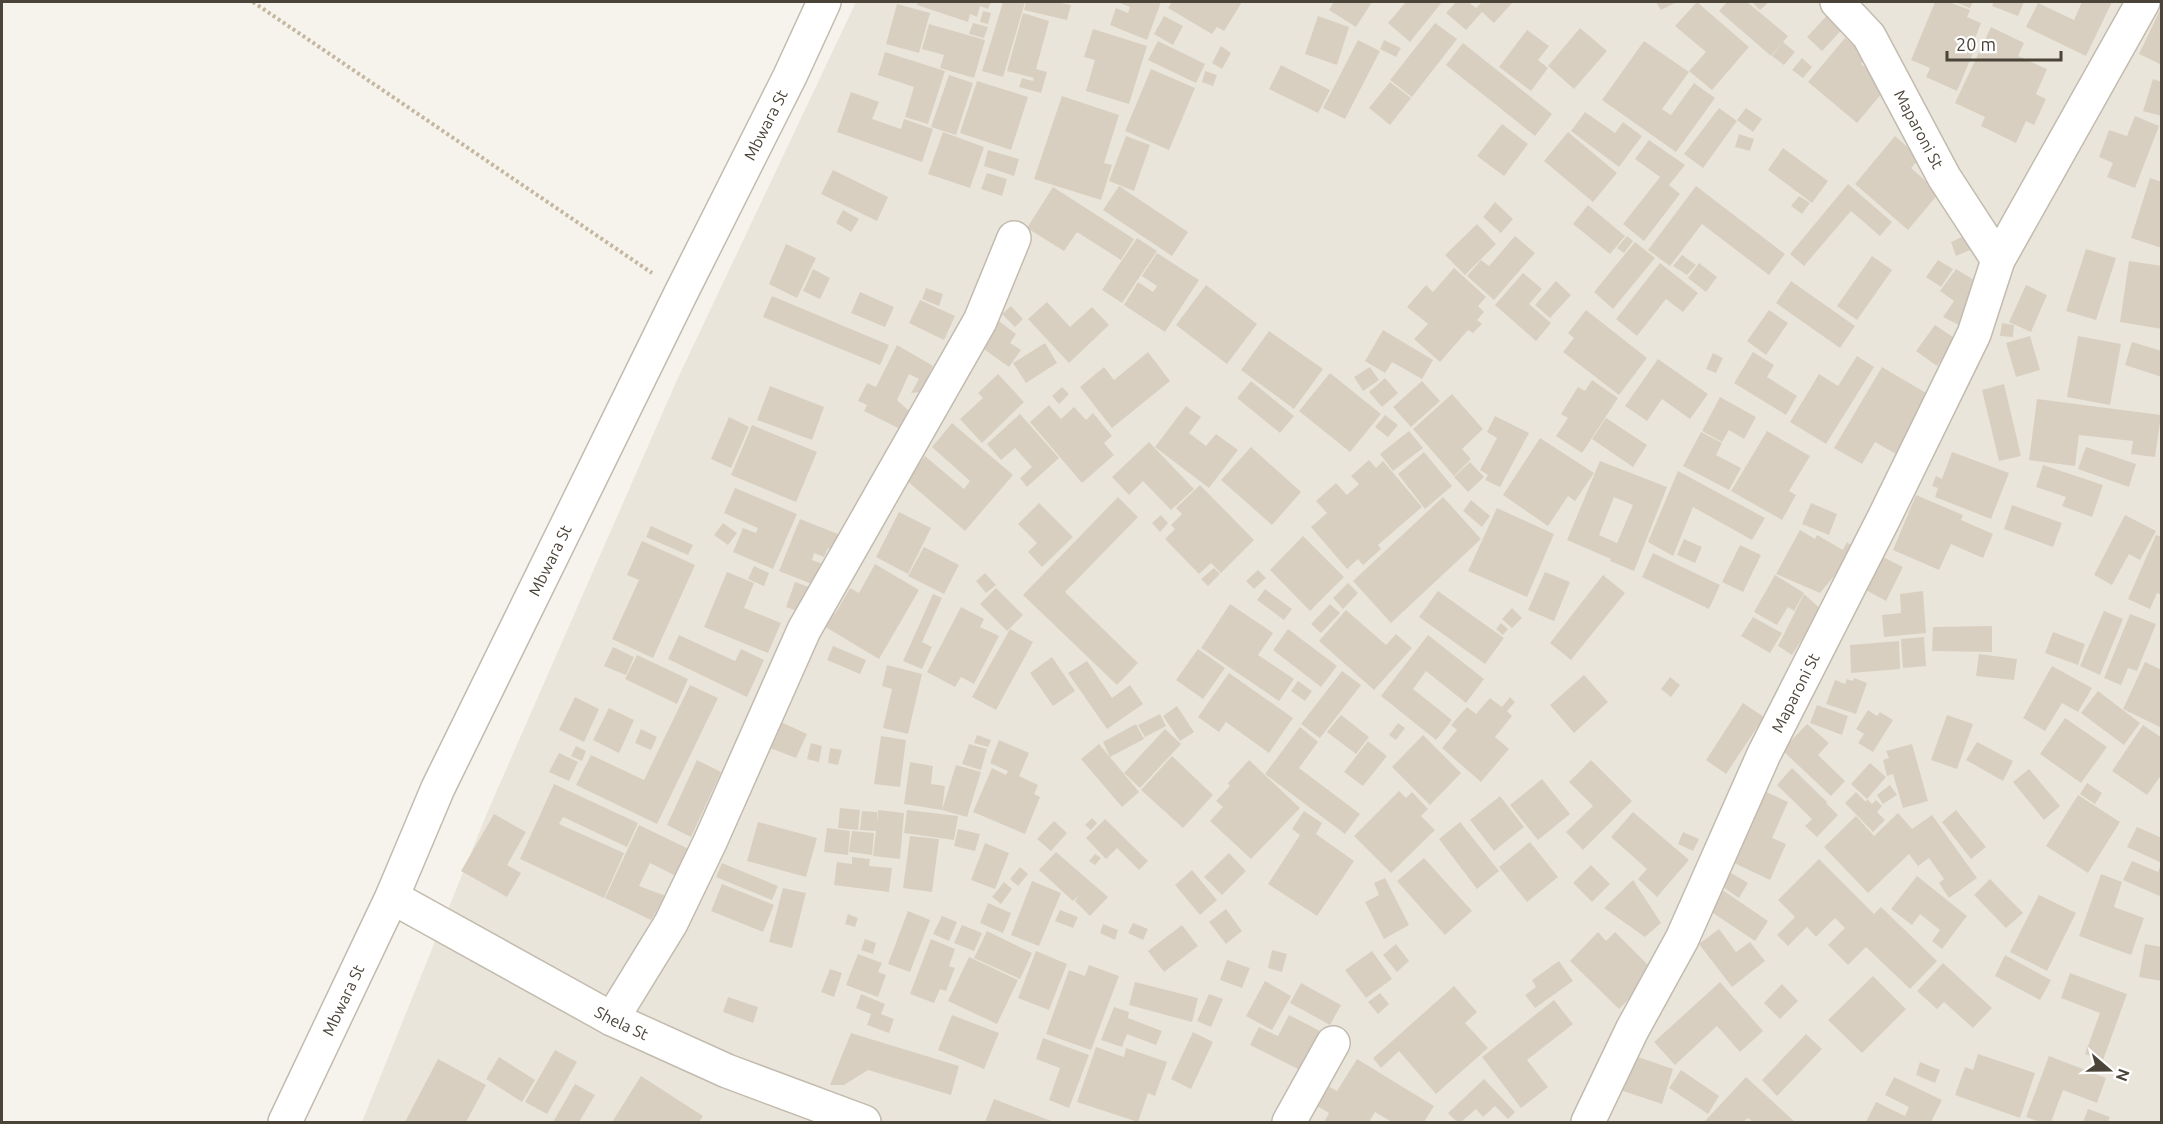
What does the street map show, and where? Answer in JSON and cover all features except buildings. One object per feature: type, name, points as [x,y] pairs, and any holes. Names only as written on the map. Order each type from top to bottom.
[{"type":"street","name":"Mbwara St","points":[[285,1122],[392,897],[438,788],[790,76],[824,2]]},
{"type":"street","name":"Maparoni St","points":[[1837,2],[1869,36],[1944,177],[1998,261]]},
{"type":"street","name":"Maparoni St","points":[[1588,1122],[1632,1030],[1682,939],[1764,754],[1974,334],[1998,261],[2143,2]]},
{"type":"street","points":[[612,1019],[671,923],[710,842],[804,630],[980,321],[1014,238]]},
{"type":"street","name":"Shela St","points":[[392,897],[612,1019],[727,1071],[864,1122]]},
{"type":"street","points":[[1289,1122],[1333,1043]]},
{"type":"path","points":[[253,2],[681,293]]},
{"type":"shaded area","points":[[856,2],[2161,2],[2161,1122],[362,1122],[487,813],[677,380]]}]
